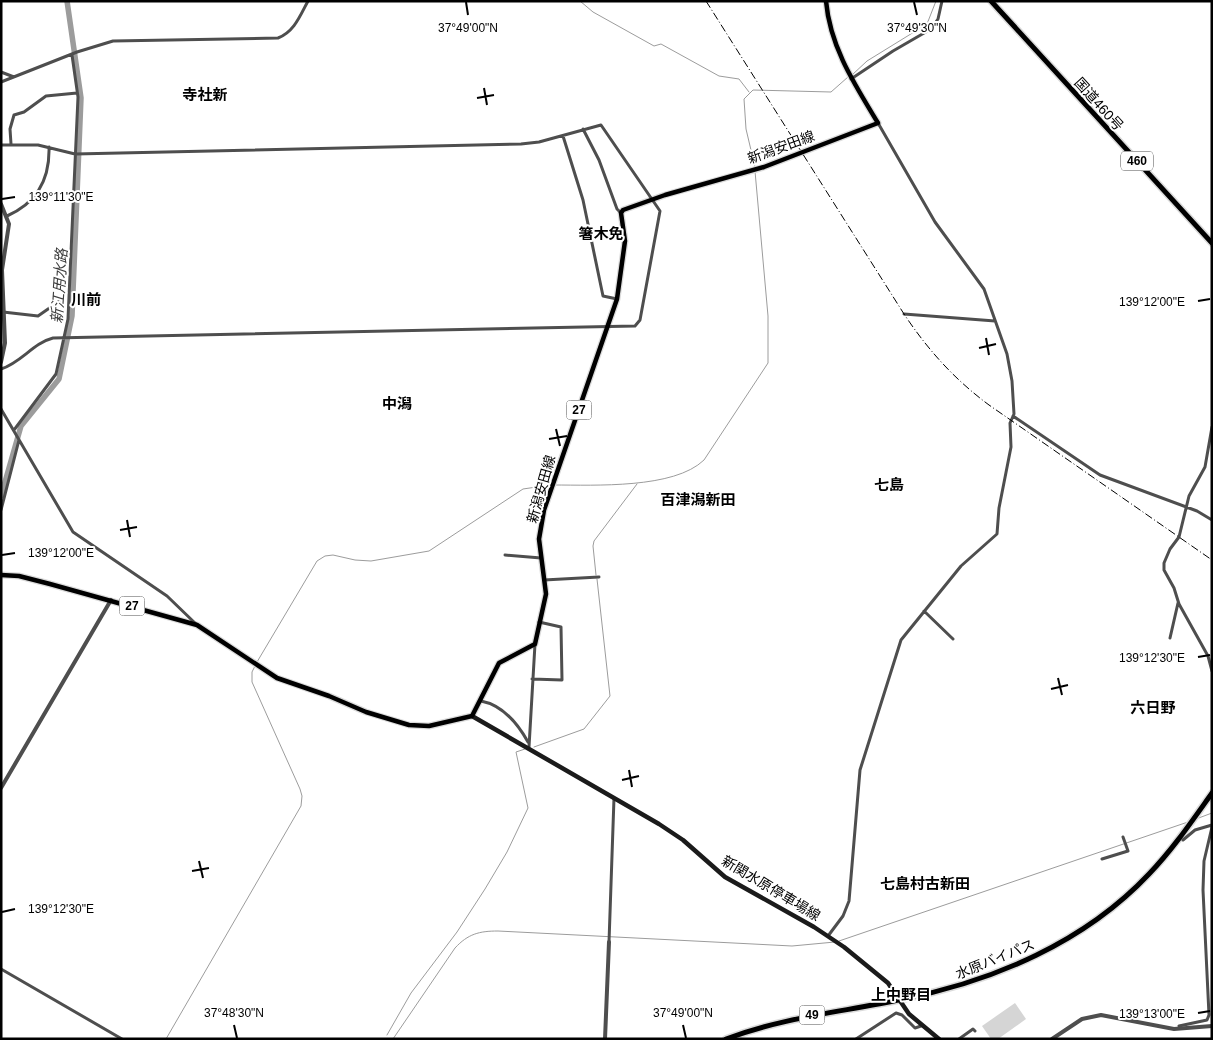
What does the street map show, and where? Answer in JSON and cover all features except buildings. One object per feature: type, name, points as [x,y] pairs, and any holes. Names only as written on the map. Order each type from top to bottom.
[{"type":"highway","name":"国道460号","points":[[991,1],[1212,243]]},
{"type":"highway","name":"水原バイパス","points":[[726,1039],[784,1020],[901,1000],[974,981],[1014,966],[1056,945],[1120,902],[1148,875],[1172,848],[1212,793]]},
{"type":"main road","points":[[826,1],[830,26],[847,72],[878,123]]},
{"type":"main road","name":"新潟安田線","points":[[535,644],[546,594],[539,539],[548,495],[617,299],[625,241],[621,213],[624,210],[653,199],[758,169],[878,123]]},
{"type":"main road","name":"27","points":[[1,575],[19,576],[197,625],[255,664],[287,682],[329,696],[366,712],[409,725],[429,726],[472,716]]},
{"type":"main road","points":[[472,716],[499,663],[535,644]]},
{"type":"main road","name":"新関水原停車場線","points":[[472,716],[529,745],[682,840],[725,877],[844,947],[880,975],[901,1000],[909,1014],[921,1026],[939,1039]]},
{"type":"street","points":[[1,82],[101,44],[126,40],[278,38],[286,34],[294,26],[308,1]]},
{"type":"street","points":[[851,80],[893,51],[931,29],[938,19],[942,1]]},
{"type":"street","points":[[15,431],[56,374],[67,338],[77,154],[77,93],[74,54]]},
{"type":"street","points":[[1,72],[14,77]]},
{"type":"street","points":[[11,144],[10,129],[14,115],[24,112],[46,96],[77,93]]},
{"type":"street","points":[[830,938],[843,916],[849,901],[858,788],[867,745],[901,640],[961,566],[997,534],[1010,446],[1010,423],[1013,416],[1011,372],[984,289],[935,222],[878,123]]},
{"type":"street","points":[[1,145],[50,147],[77,154],[521,144],[539,142],[601,125],[605,128],[653,199],[661,215],[645,284],[639,323],[635,326],[67,338],[45,340],[20,358],[1,368]]},
{"type":"street","points":[[584,130],[599,160],[617,209],[621,213]]},
{"type":"street","points":[[563,136],[583,200],[603,296],[617,299]]},
{"type":"street","points":[[7,216],[27,206],[34,199],[45,176],[50,147]]},
{"type":"street","points":[[1,204],[7,216],[8,224],[2,270],[5,349],[1,362]]},
{"type":"street","points":[[3,312],[38,316],[61,300]]},
{"type":"street","points":[[904,314],[995,321]]},
{"type":"street","points":[[1,409],[73,532],[167,596],[197,625]]},
{"type":"street","points":[[1013,416],[1100,475],[1188,508],[1212,520]]},
{"type":"street","points":[[1212,427],[1205,467],[1189,496],[1188,508],[1179,537],[1170,549],[1164,563],[1166,576],[1174,588],[1178,602],[1208,656],[1212,671]]},
{"type":"street","points":[[1,510],[18,438]]},
{"type":"street","points":[[506,555],[540,558]]},
{"type":"street","points":[[544,580],[597,577]]},
{"type":"street","points":[[1,788],[111,600]]},
{"type":"street","points":[[1170,638],[1178,602]]},
{"type":"street","points":[[924,611],[953,638]]},
{"type":"street","points":[[532,679],[562,680],[561,627],[560,625],[539,622]]},
{"type":"street","points":[[529,745],[535,644]]},
{"type":"street","points":[[480,701],[492,703],[502,710],[522,732],[529,745]]},
{"type":"street","points":[[605,1039],[614,798]]},
{"type":"street","points":[[1179,1026],[1205,1020],[1209,1015],[1203,890],[1204,861],[1212,826],[1195,830],[1183,840]]},
{"type":"street","points":[[1102,860],[1128,851],[1123,837]]},
{"type":"street","points":[[1,969],[122,1039]]},
{"type":"street","points":[[856,1039],[896,1013],[902,1015],[915,1028],[921,1026]]},
{"type":"street","points":[[1052,1039],[1082,1019],[1101,1015],[1174,1028],[1212,1026]]},
{"type":"street","points":[[960,1039],[973,1029],[974,1031]]},
{"type":"shaded area","points":[[1015,1003],[1026,1019],[998,1039],[991,1039],[982,1026]]},
{"type":"waterway","name":"新江用水路","points":[[1,496],[21,426],[59,379],[72,316],[81,98],[67,1]]},
{"type":"waterway","points":[[580,1],[593,12],[654,46],[661,44],[719,76],[739,79],[749,92]]},
{"type":"waterway","points":[[852,75],[867,61],[927,24],[936,1]]},
{"type":"waterway","points":[[755,167],[746,129],[744,99],[753,90],[831,92],[848,77]]},
{"type":"waterway","points":[[554,485],[612,485],[654,481],[691,469],[704,460],[768,363],[768,316],[755,171]]},
{"type":"waterway","points":[[596,575],[594,541],[637,484]]},
{"type":"waterway","points":[[257,662],[317,561],[325,556],[333,555],[355,560],[371,561],[429,551],[523,489],[550,485]]},
{"type":"waterway","points":[[534,747],[584,729],[610,696],[597,579]]},
{"type":"waterway","points":[[166,1039],[301,806],[302,796],[300,789],[252,682],[252,672],[255,666]]},
{"type":"waterway","points":[[387,1035],[411,993],[457,932],[507,852],[528,808],[516,752],[525,749]]},
{"type":"waterway","points":[[1196,819],[1212,813]]},
{"type":"waterway","points":[[839,941],[1188,822]]},
{"type":"waterway","points":[[393,1039],[455,948],[469,936],[479,933],[498,931],[792,946],[835,942]]},
{"type":"railway","points":[[706,1],[904,314],[922,340],[942,363],[964,385],[989,405],[1212,560]]},
{"type":"district","name":"寺社新","points":[[205,94]]},
{"type":"district","name":"箸木免","points":[[601,233]]},
{"type":"district","name":"川前","points":[[86,299]]},
{"type":"district","name":"中潟","points":[[397,403]]},
{"type":"district","name":"七島","points":[[889,484]]},
{"type":"district","name":"百津潟新田","points":[[698,499]]},
{"type":"district","name":"六日野","points":[[1153,707]]},
{"type":"district","name":"七島村古新田","points":[[925,883]]},
{"type":"district","name":"上中野目","points":[[901,994]]}]
